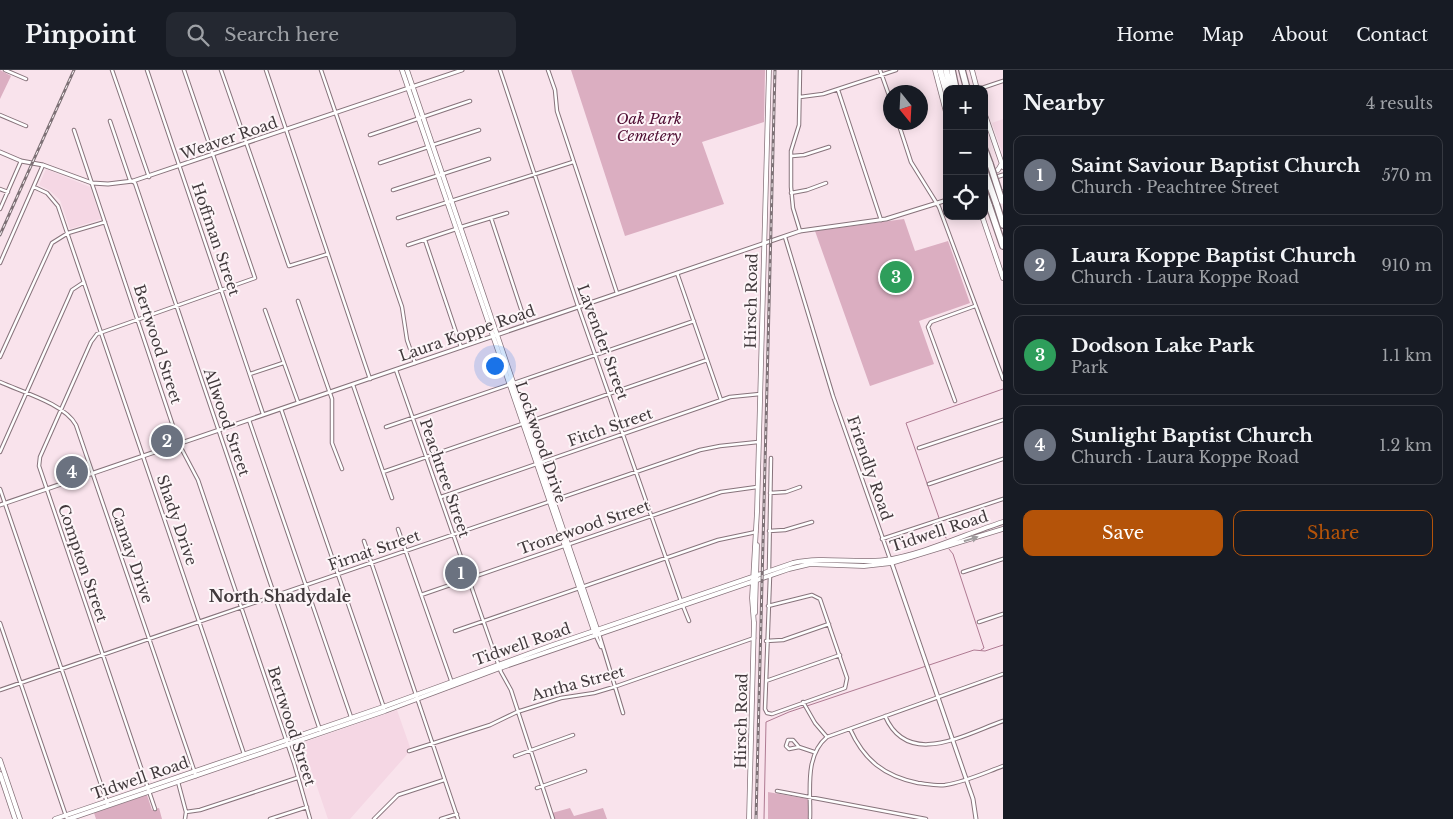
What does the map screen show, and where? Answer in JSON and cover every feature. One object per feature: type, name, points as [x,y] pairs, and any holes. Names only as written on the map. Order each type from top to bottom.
[{"type":"highway","points":[[940,70],[944,85]]},
{"type":"highway","points":[[946,70],[950,85]]},
{"type":"highway","points":[[952,70],[955,85]]},
{"type":"highway","points":[[962,70],[965,85]]},
{"type":"highway","points":[[988,159],[1000,202],[1003,225]]},
{"type":"highway","points":[[987,175],[1000,202]]},
{"type":"highway","points":[[988,203],[1003,246]]},
{"type":"main road","name":"Lockwood Drive","points":[[402,70],[420,117],[596,633]]},
{"type":"main road","name":"Lockwood Drive","points":[[406,70],[410,88]]},
{"type":"main road","name":"Hirsch Road","points":[[749,819],[769,70]]},
{"type":"main road","points":[[935,70],[943,101]]},
{"type":"main road","points":[[972,70],[977,85]]},
{"type":"main road","points":[[988,123],[1002,163],[998,170],[988,174]]},
{"type":"main road","points":[[988,197],[1003,192]]},
{"type":"main road","points":[[983,220],[1003,278]]},
{"type":"main road","name":"Tidwell Road","points":[[930,549],[1003,522]]},
{"type":"main road","points":[[996,524],[1001,529]]},
{"type":"main road","name":"Tidwell Road","points":[[55,819],[67,818],[287,743],[499,666],[769,573],[810,561],[890,561],[1001,529]]},
{"type":"main road","points":[[0,760],[15,819]]},
{"type":"main road","points":[[0,774],[20,819]]},
{"type":"street","points":[[5,70],[26,79]]},
{"type":"street","points":[[112,70],[149,177]]},
{"type":"street","name":"Hoffman Street","points":[[147,70],[264,415]]},
{"type":"street","points":[[101,331],[255,278],[184,70]]},
{"type":"street","points":[[221,70],[289,266],[328,254]]},
{"type":"street","points":[[266,70],[370,379]]},
{"type":"street","points":[[321,70],[402,307],[407,340],[415,363]]},
{"type":"street","name":"Weaver Road","points":[[0,152],[21,161],[43,165],[92,183],[108,184],[132,181],[213,156],[462,70]]},
{"type":"street","name":"Lavender Street","points":[[500,70],[534,175],[689,621]]},
{"type":"street","points":[[548,70],[555,90],[557,111],[617,293]]},
{"type":"street","points":[[800,70],[799,125],[791,156],[791,192],[800,231]]},
{"type":"street","points":[[880,70],[884,85]]},
{"type":"street","points":[[800,97],[818,96],[896,70]]},
{"type":"street","points":[[988,85],[1003,80]]},
{"type":"street","points":[[838,90],[881,220]]},
{"type":"street","points":[[370,135],[470,101]]},
{"type":"street","points":[[0,115],[26,126]]},
{"type":"street","name":"Allwood Street","points":[[110,121],[132,181],[135,183],[320,731]]},
{"type":"street","name":"Bertwood Street","points":[[74,130],[179,444],[198,480],[287,743],[310,819]]},
{"type":"street","points":[[380,163],[479,130]]},
{"type":"street","points":[[901,130],[911,162],[938,204],[1003,379]]},
{"type":"street","points":[[791,156],[804,155],[829,147]]},
{"type":"street","points":[[394,190],[489,159]]},
{"type":"street","points":[[0,209],[21,161]]},
{"type":"street","points":[[398,218],[573,162]]},
{"type":"street","points":[[0,263],[43,165]]},
{"type":"street","points":[[988,180],[1003,175]]},
{"type":"street","points":[[791,192],[807,190],[826,183]]},
{"type":"street","points":[[988,191],[1003,186]]},
{"type":"street","name":"Shady Drive","points":[[34,187],[54,198],[68,233],[245,757]]},
{"type":"street","points":[[0,188],[8,192]]},
{"type":"street","name":"Laura Koppe Road","points":[[0,505],[218,432],[526,324],[800,231],[881,220],[943,202]]},
{"type":"street","points":[[408,245],[507,213]]},
{"type":"street","points":[[492,218],[526,324]]},
{"type":"street","points":[[0,357],[52,243],[68,233],[105,222]]},
{"type":"street","name":"Friendly Road","points":[[785,236],[832,394],[973,799],[976,819]]},
{"type":"street","points":[[425,240],[461,347]]},
{"type":"street","points":[[677,273],[721,400]]},
{"type":"street","points":[[0,452],[72,290],[84,282]]},
{"type":"street","points":[[298,301],[329,393],[333,409],[332,443],[342,470]]},
{"type":"street","points":[[955,401],[928,327],[937,319],[975,306]]},
{"type":"street","points":[[265,310],[299,404]]},
{"type":"street","points":[[386,427],[694,321]]},
{"type":"street","name":"Compton Street","points":[[101,331],[90,342],[40,457],[40,466],[46,489],[155,809]]},
{"type":"street","points":[[383,472],[707,360]]},
{"type":"street","points":[[250,374],[283,363]]},
{"type":"street","name":"Peachtree Street","points":[[396,370],[483,622],[499,666],[511,690],[553,819]]},
{"type":"street","name":"Camay Drive","points":[[0,382],[61,409],[72,418],[76,425],[195,774]]},
{"type":"street","points":[[353,385],[392,498]]},
{"type":"street","name":"Fitch Street","points":[[440,497],[721,400],[743,394],[760,394]]},
{"type":"street","points":[[281,409],[384,709]]},
{"type":"street","points":[[250,420],[352,720]]},
{"type":"street","points":[[919,448],[1003,420]]},
{"type":"street","name":"Firnat Street","points":[[0,690],[700,450],[758,442]]},
{"type":"street","points":[[768,606],[812,596],[820,599],[848,681],[845,688],[772,714],[767,713],[765,707],[771,458]]},
{"type":"street","points":[[929,484],[1003,459]]},
{"type":"street","points":[[770,493],[786,492],[800,487]]},
{"type":"street","name":"Tronewood Street","points":[[421,595],[721,492],[757,488]]},
{"type":"street","points":[[0,489],[108,803]]},
{"type":"street","points":[[882,539],[1003,499]]},
{"type":"street","points":[[769,531],[785,530],[812,522]]},
{"type":"street","points":[[398,529],[452,683]]},
{"type":"street","points":[[455,631],[718,540],[756,532]]},
{"type":"street","points":[[364,541],[418,696],[458,819]]},
{"type":"street","points":[[963,572],[1003,559]]},
{"type":"street","points":[[979,622],[1003,614]]},
{"type":"street","points":[[0,622],[67,818]]},
{"type":"street","points":[[766,641],[783,640],[829,624]]},
{"type":"street","name":"Lockwood Drive","points":[[596,633],[623,713]]},
{"type":"street","name":"Antha Street","points":[[409,751],[490,725],[517,712],[561,698],[594,693],[614,687],[754,638]]},
{"type":"street","points":[[766,681],[840,656]]},
{"type":"street","points":[[810,818],[814,752],[826,737],[1003,674]]},
{"type":"street","points":[[804,703],[826,737]]},
{"type":"street","points":[[886,716],[895,733],[913,744],[929,745],[952,739],[1003,720]]},
{"type":"street","points":[[850,729],[865,755],[873,764],[890,775],[932,785],[943,785],[966,780],[1003,766]]},
{"type":"street","points":[[515,756],[573,735]]},
{"type":"street","points":[[799,747],[793,740],[788,740],[786,745],[789,749],[799,747],[814,752]]},
{"type":"street","points":[[537,788],[585,771]]},
{"type":"street","points":[[186,812],[200,810],[297,778]]},
{"type":"street","points":[[178,780],[186,812],[185,819]]},
{"type":"street","points":[[374,819],[398,795],[444,780]]},
{"type":"street","points":[[777,791],[926,819]]},
{"type":"street","points":[[270,819],[307,807]]},
{"type":"street","points":[[441,819],[457,814]]},
{"type":"shaded area","points":[[1003,119],[1003,155],[992,123]]},
{"type":"shaded area","points":[[46,169],[90,187],[101,219],[70,229],[60,200],[49,190],[39,185]]},
{"type":"shaded area","points":[[397,710],[411,750],[350,819],[328,819],[302,743]]},
{"type":"green space","points":[[0,70],[11,76],[0,99]]},
{"type":"green space","name":"Oak Park Cemetery","points":[[571,70],[765,70],[764,122],[702,142],[724,204],[625,236]]},
{"type":"green space","points":[[904,219],[915,251],[948,241],[970,303],[919,321],[934,364],[870,386],[815,231]]},
{"type":"green space","points":[[768,792],[808,799],[808,819],[768,819]]},
{"type":"green space","points":[[147,795],[152,810],[159,808],[162,819],[96,819],[94,813]]},
{"type":"green space","points":[[570,808],[574,816],[603,808],[607,819],[555,819],[552,813]]},
{"type":"waterway","points":[[946,538],[906,423],[1003,389]]},
{"type":"waterway","points":[[949,549],[953,554],[984,648],[981,650]]},
{"type":"waterway","points":[[764,819],[766,722],[789,712],[974,650],[985,651],[1003,645]]},
{"type":"railway","points":[[0,235],[74,70]]},
{"type":"railway","points":[[756,819],[775,70]]},
{"type":"place","name":"Dodson Lake Park","points":[[896,277]]},
{"type":"place","name":"Laura Koppe Baptist Church","points":[[167,441]]},
{"type":"place","name":"Sunlight Baptist Church","points":[[72,472]]},
{"type":"place","name":"Saint Saviour Baptist Church","points":[[461,573]]},
{"type":"district","name":"North Shadydale","points":[[280,596]]}]
